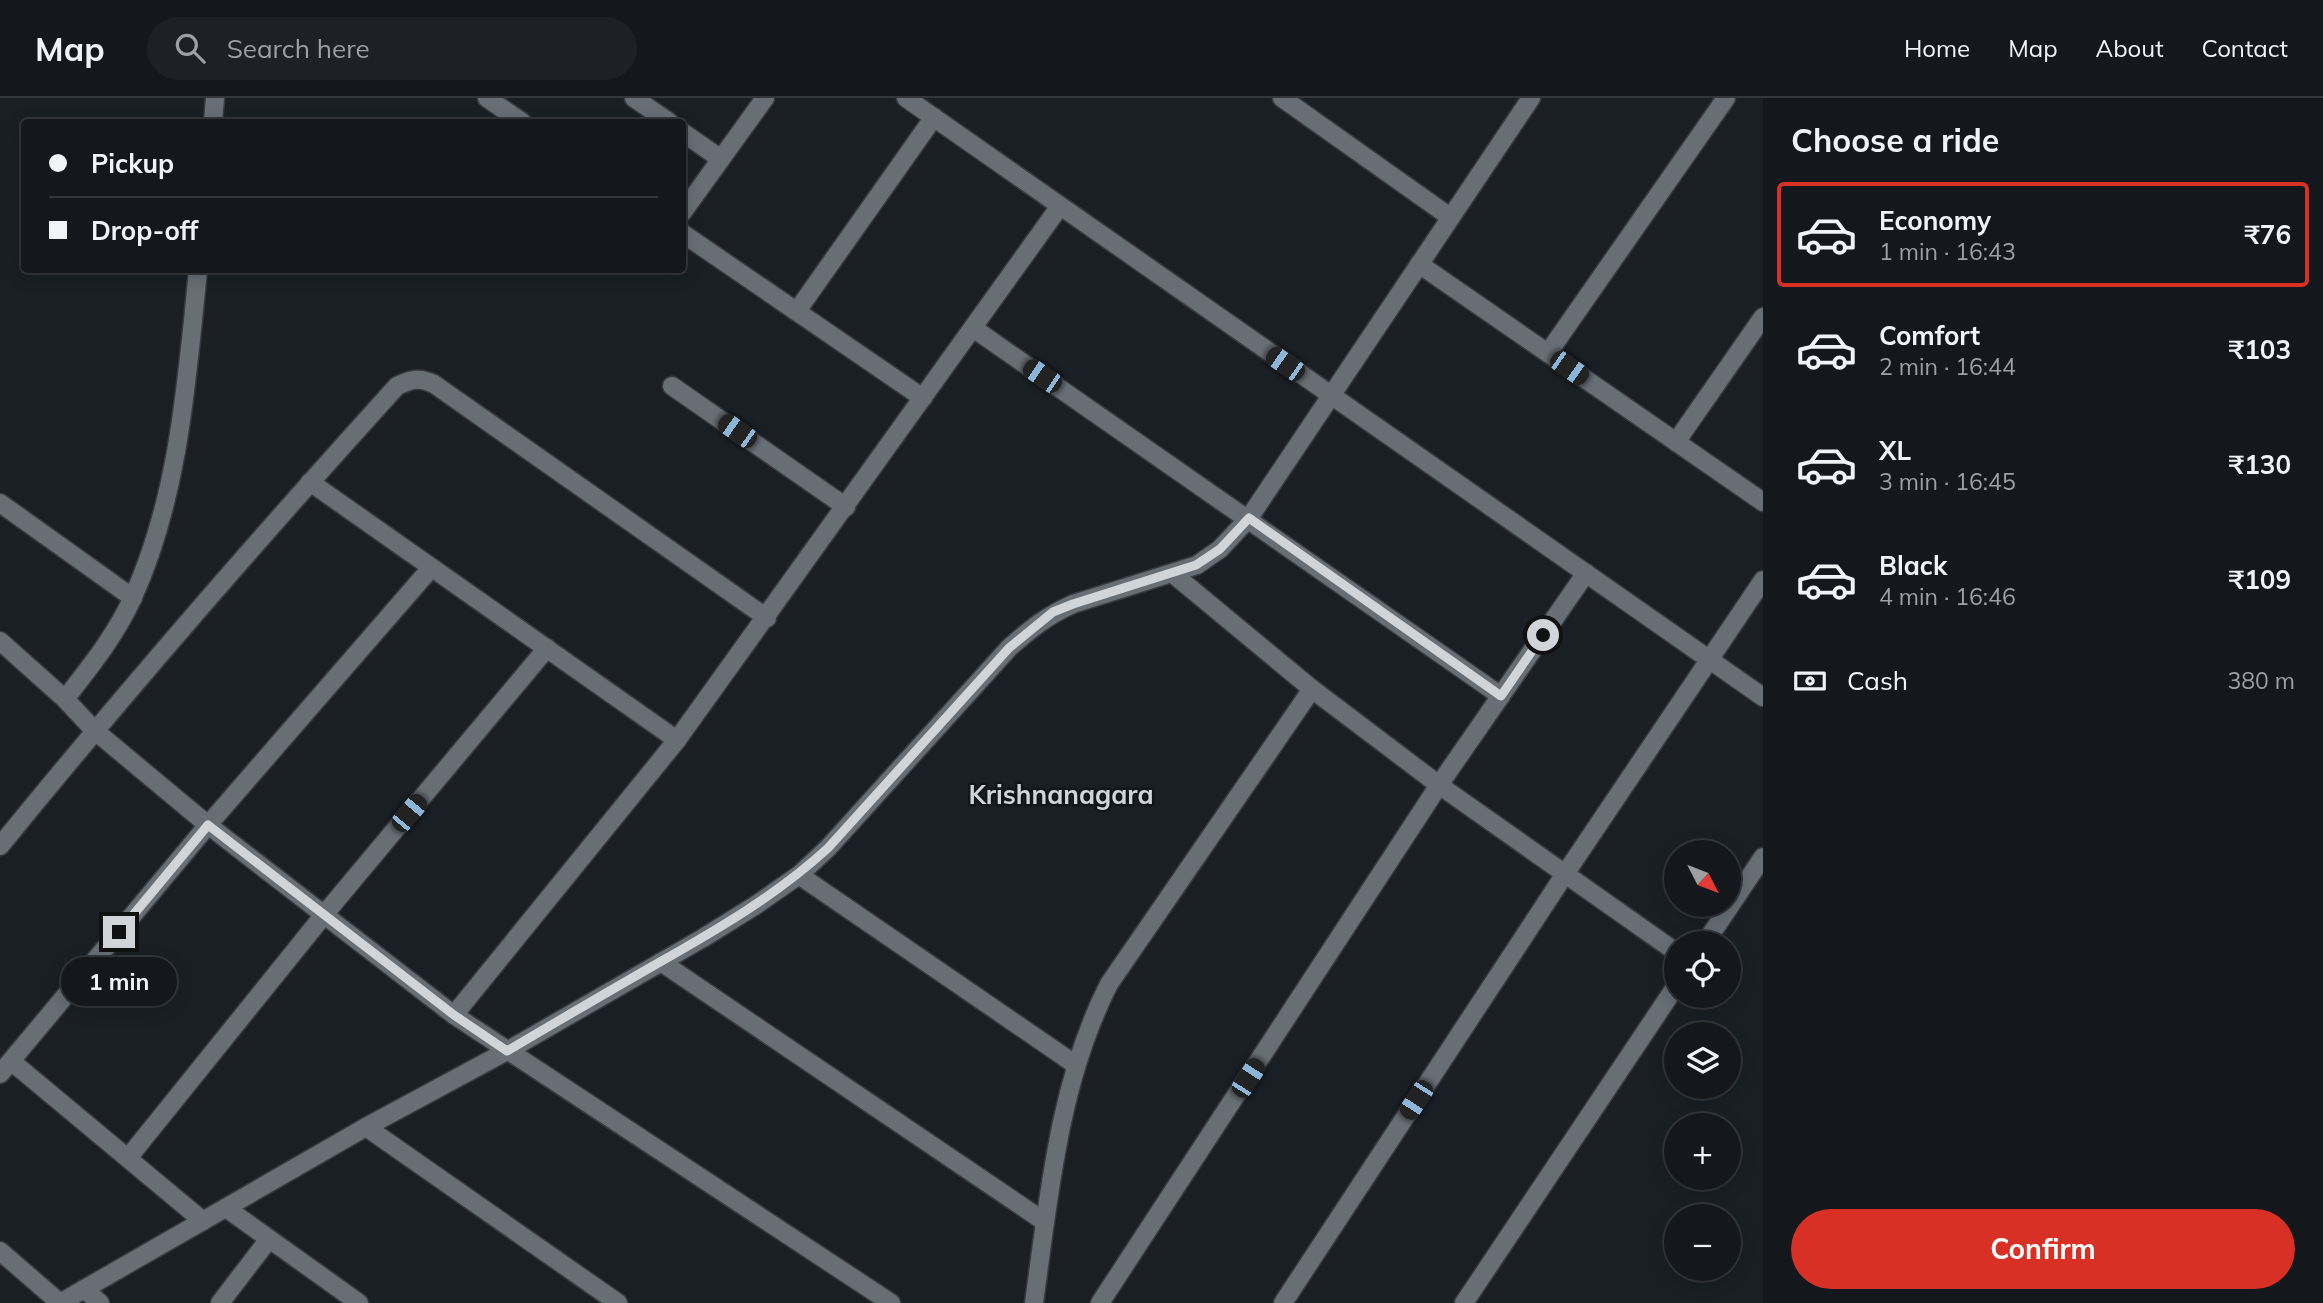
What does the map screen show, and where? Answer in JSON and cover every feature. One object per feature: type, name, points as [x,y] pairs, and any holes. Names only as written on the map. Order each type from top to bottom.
[{"type":"street","points":[[213,119],[215,98]]},
{"type":"street","points":[[487,98],[518,119]]},
{"type":"street","points":[[634,98],[665,119]]},
{"type":"street","points":[[686,207],[765,98]]},
{"type":"street","points":[[906,98],[1763,697]]},
{"type":"street","points":[[1282,98],[1450,217]]},
{"type":"street","points":[[1548,353],[1726,98]]},
{"type":"street","points":[[0,1251],[60,1303],[661,962],[746,912],[799,875],[828,848],[1009,648],[1053,612],[1196,565],[1220,549],[1249,518],[1529,99]]},
{"type":"street","points":[[797,311],[934,117]]},
{"type":"street","points":[[686,135],[721,159]]},
{"type":"street","points":[[454,1015],[677,740],[1060,206]]},
{"type":"street","points":[[686,236],[923,398]]},
{"type":"street","points":[[1419,264],[1763,502]]},
{"type":"street","points":[[65,699],[115,631],[150,554],[172,471],[188,368],[198,273]]},
{"type":"street","points":[[1676,442],[1763,317]]},
{"type":"street","points":[[973,328],[1501,696]]},
{"type":"street","points":[[0,846],[94,730],[310,482],[397,386],[409,380],[421,378],[434,384],[767,618]]},
{"type":"street","points":[[672,386],[846,507]]},
{"type":"street","points":[[310,482],[677,740]]},
{"type":"street","points":[[0,503],[132,598]]},
{"type":"street","points":[[204,1221],[128,1158],[6,1068],[208,825],[431,568]]},
{"type":"street","points":[[1172,573],[1312,689],[1439,785],[1664,944]]},
{"type":"street","points":[[1100,1303],[1439,785],[1586,573]]},
{"type":"street","points":[[1283,1303],[1564,874],[1763,580]]},
{"type":"street","points":[[0,641],[65,699],[94,730],[208,825],[454,1015],[891,1303]]},
{"type":"street","points":[[128,1158],[323,915],[547,648]]},
{"type":"street","points":[[1034,1303],[1063,1118],[1076,1065],[1092,1017],[1109,984],[1312,689]]},
{"type":"street","points":[[1713,931],[1763,857]]},
{"type":"street","points":[[799,875],[1076,1065]]},
{"type":"street","points":[[661,962],[1045,1222]]},
{"type":"street","points":[[1464,1303],[1664,1004]]},
{"type":"street","points":[[366,1127],[618,1303]]},
{"type":"street","points":[[226,1208],[359,1303]]},
{"type":"street","points":[[220,1303],[269,1239]]},
{"type":"street","points":[[84,1289],[100,1303]]},
{"type":"district","name":"Krishnanagara","points":[[1061,795]]},
{"type":"route","points":[[119,932],[208,825],[454,1015],[507,1051],[704,938],[799,875],[828,848],[1009,648],[1053,612],[1196,565],[1220,549],[1249,518],[1501,696],[1543,635]]}]
